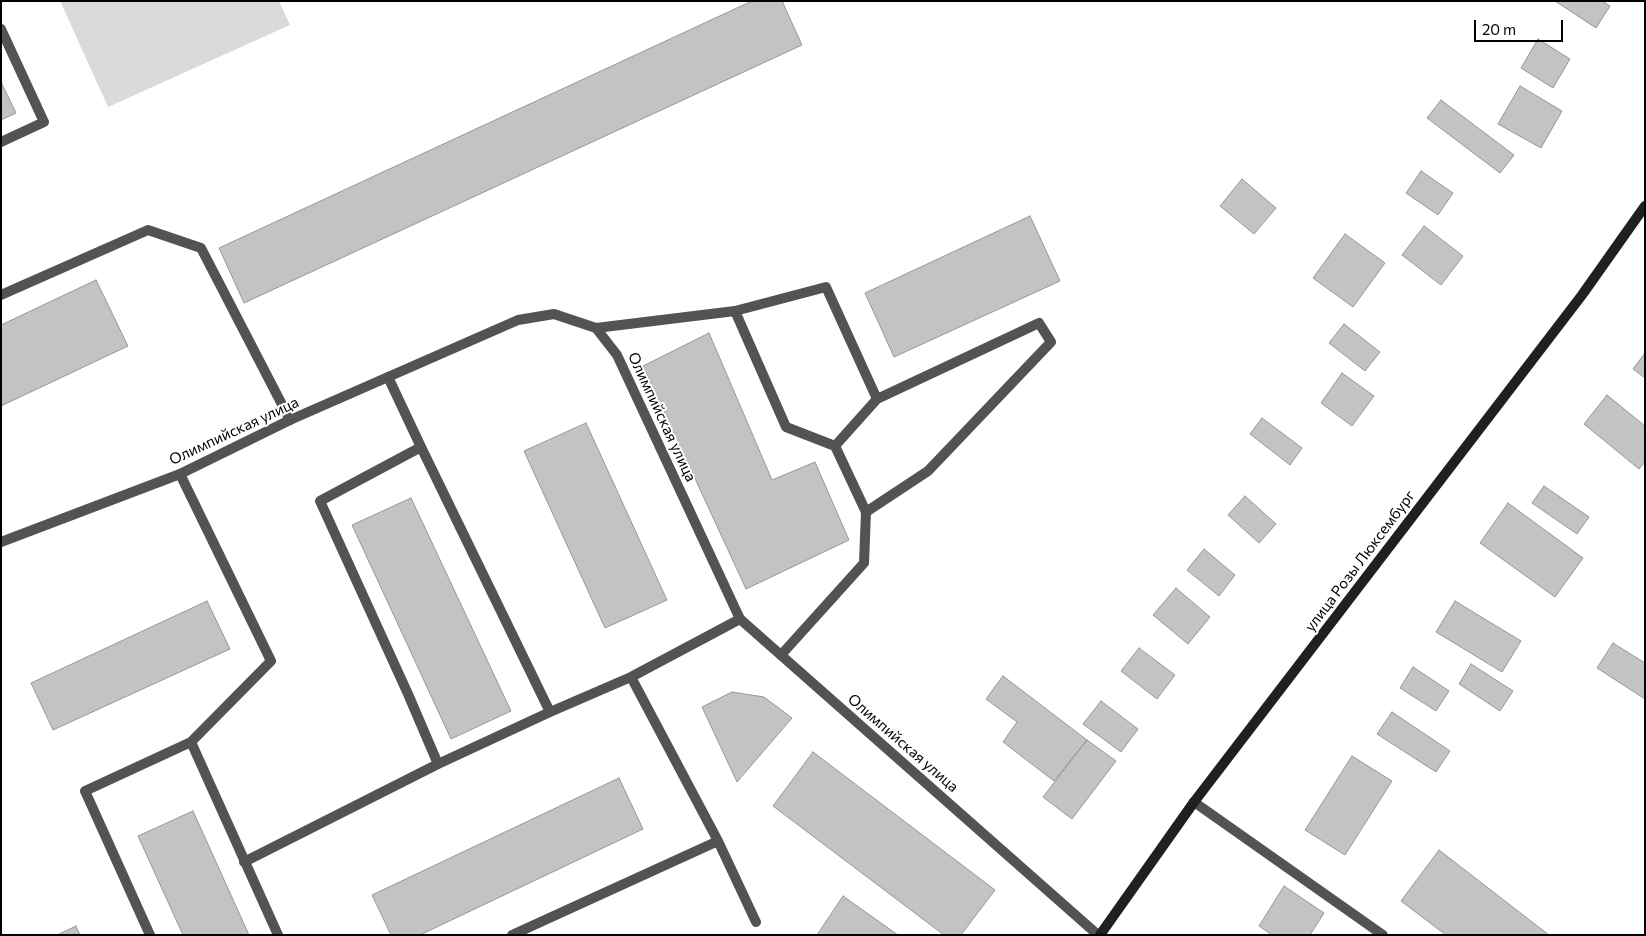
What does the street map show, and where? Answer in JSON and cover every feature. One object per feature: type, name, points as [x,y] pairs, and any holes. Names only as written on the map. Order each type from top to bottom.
[{"type":"street","points":[[1,29],[44,122],[1,142]]},
{"type":"street","name":"улица Розы Люксембург","points":[[1099,935],[1194,802],[1582,295],[1645,206]]},
{"type":"street","points":[[1,295],[148,230],[202,248],[290,420]]},
{"type":"street","points":[[596,328],[735,312],[826,287],[877,399]]},
{"type":"street","points":[[735,312],[786,427],[835,446],[866,512],[864,563],[781,655]]},
{"type":"street","name":"Олимпийская улица","points":[[1,542],[180,474],[290,420],[518,320],[554,314],[596,328],[617,355],[740,619],[1099,935]]},
{"type":"street","points":[[835,446],[877,399],[1039,323],[1051,342],[928,471],[866,512]]},
{"type":"street","points":[[388,377],[550,712]]},
{"type":"street","points":[[421,447],[320,500],[438,764]]},
{"type":"street","points":[[150,935],[86,790],[191,742],[271,661],[180,474]]},
{"type":"street","points":[[244,862],[438,764],[631,676],[740,619]]},
{"type":"street","points":[[631,676],[718,841],[756,922]]},
{"type":"street","points":[[191,742],[278,935]]},
{"type":"street","points":[[1194,802],[1383,935]]},
{"type":"street","points":[[512,935],[718,841]]},
{"type":"shaded area","points":[[60,1],[279,1],[290,25],[108,107]]},
{"type":"building","points":[[752,1],[782,1],[802,45],[244,303],[219,248]]},
{"type":"building","points":[[1555,1],[1602,1],[1610,6],[1596,28]]},
{"type":"building","points":[[1538,39],[1570,59],[1553,88],[1521,68]]},
{"type":"building","points":[[1,82],[16,113],[1,120]]},
{"type":"building","points":[[1520,86],[1562,111],[1541,148],[1498,124]]},
{"type":"building","points":[[1441,100],[1514,155],[1500,173],[1427,118]]},
{"type":"building","points":[[1421,171],[1453,193],[1438,215],[1406,193]]},
{"type":"building","points":[[1242,179],[1276,208],[1254,234],[1220,206]]},
{"type":"building","points":[[1030,216],[1060,281],[894,357],[865,293]]},
{"type":"building","points":[[1424,226],[1463,256],[1441,285],[1402,255]]},
{"type":"building","points":[[1345,234],[1385,263],[1353,307],[1313,278]]},
{"type":"building","points":[[96,280],[128,346],[1,406],[1,325]]},
{"type":"building","points":[[1344,324],[1380,352],[1365,371],[1329,343]]},
{"type":"building","points":[[709,333],[772,480],[815,462],[849,540],[746,589],[643,366]]},
{"type":"building","points":[[1645,353],[1645,378],[1633,369]]},
{"type":"building","points":[[1342,373],[1374,396],[1352,426],[1321,403]]},
{"type":"building","points":[[1607,395],[1645,426],[1645,462],[1639,469],[1584,424]]},
{"type":"building","points":[[1262,418],[1302,448],[1290,465],[1250,434]]},
{"type":"building","points":[[586,423],[667,600],[605,628],[524,451]]},
{"type":"building","points":[[1544,486],[1589,517],[1577,534],[1532,503]]},
{"type":"building","points":[[1245,496],[1276,524],[1259,543],[1228,515]]},
{"type":"building","points":[[411,498],[511,711],[451,739],[352,525]]},
{"type":"building","points":[[1508,503],[1583,558],[1555,597],[1480,543]]},
{"type":"building","points":[[1204,549],[1235,575],[1219,596],[1187,570]]},
{"type":"building","points":[[1176,588],[1210,617],[1188,644],[1153,615]]},
{"type":"building","points":[[207,601],[230,649],[53,730],[31,683]]},
{"type":"building","points":[[1455,601],[1521,641],[1502,672],[1436,632]]},
{"type":"building","points":[[1613,643],[1645,663],[1645,699],[1597,668]]},
{"type":"building","points":[[1139,648],[1175,675],[1157,699],[1121,671]]},
{"type":"building","points":[[1471,664],[1513,691],[1500,711],[1459,684]]},
{"type":"building","points":[[1413,667],[1449,691],[1436,711],[1400,688]]},
{"type":"building","points":[[1003,676],[1087,740],[1054,781],[1003,742],[1017,722],[986,699]]},
{"type":"building","points":[[732,692],[764,697],[792,718],[737,782],[702,707]]},
{"type":"building","points":[[1101,701],[1138,729],[1121,752],[1083,724]]},
{"type":"building","points":[[1392,712],[1450,751],[1436,772],[1377,734]]},
{"type":"building","points":[[1087,740],[1116,761],[1072,819],[1043,797]]},
{"type":"building","points":[[813,752],[995,890],[961,935],[944,935],[773,806]]},
{"type":"building","points":[[1352,756],[1392,781],[1345,855],[1305,830]]},
{"type":"building","points":[[619,778],[643,829],[420,935],[391,935],[372,895]]},
{"type":"building","points":[[193,811],[249,935],[183,935],[138,836]]},
{"type":"building","points":[[1439,850],[1549,935],[1446,935],[1401,901]]},
{"type":"building","points":[[1284,886],[1324,913],[1310,935],[1272,935],[1259,926]]},
{"type":"building","points":[[843,896],[898,935],[817,935]]},
{"type":"building","points":[[76,926],[80,935],[57,935]]}]
